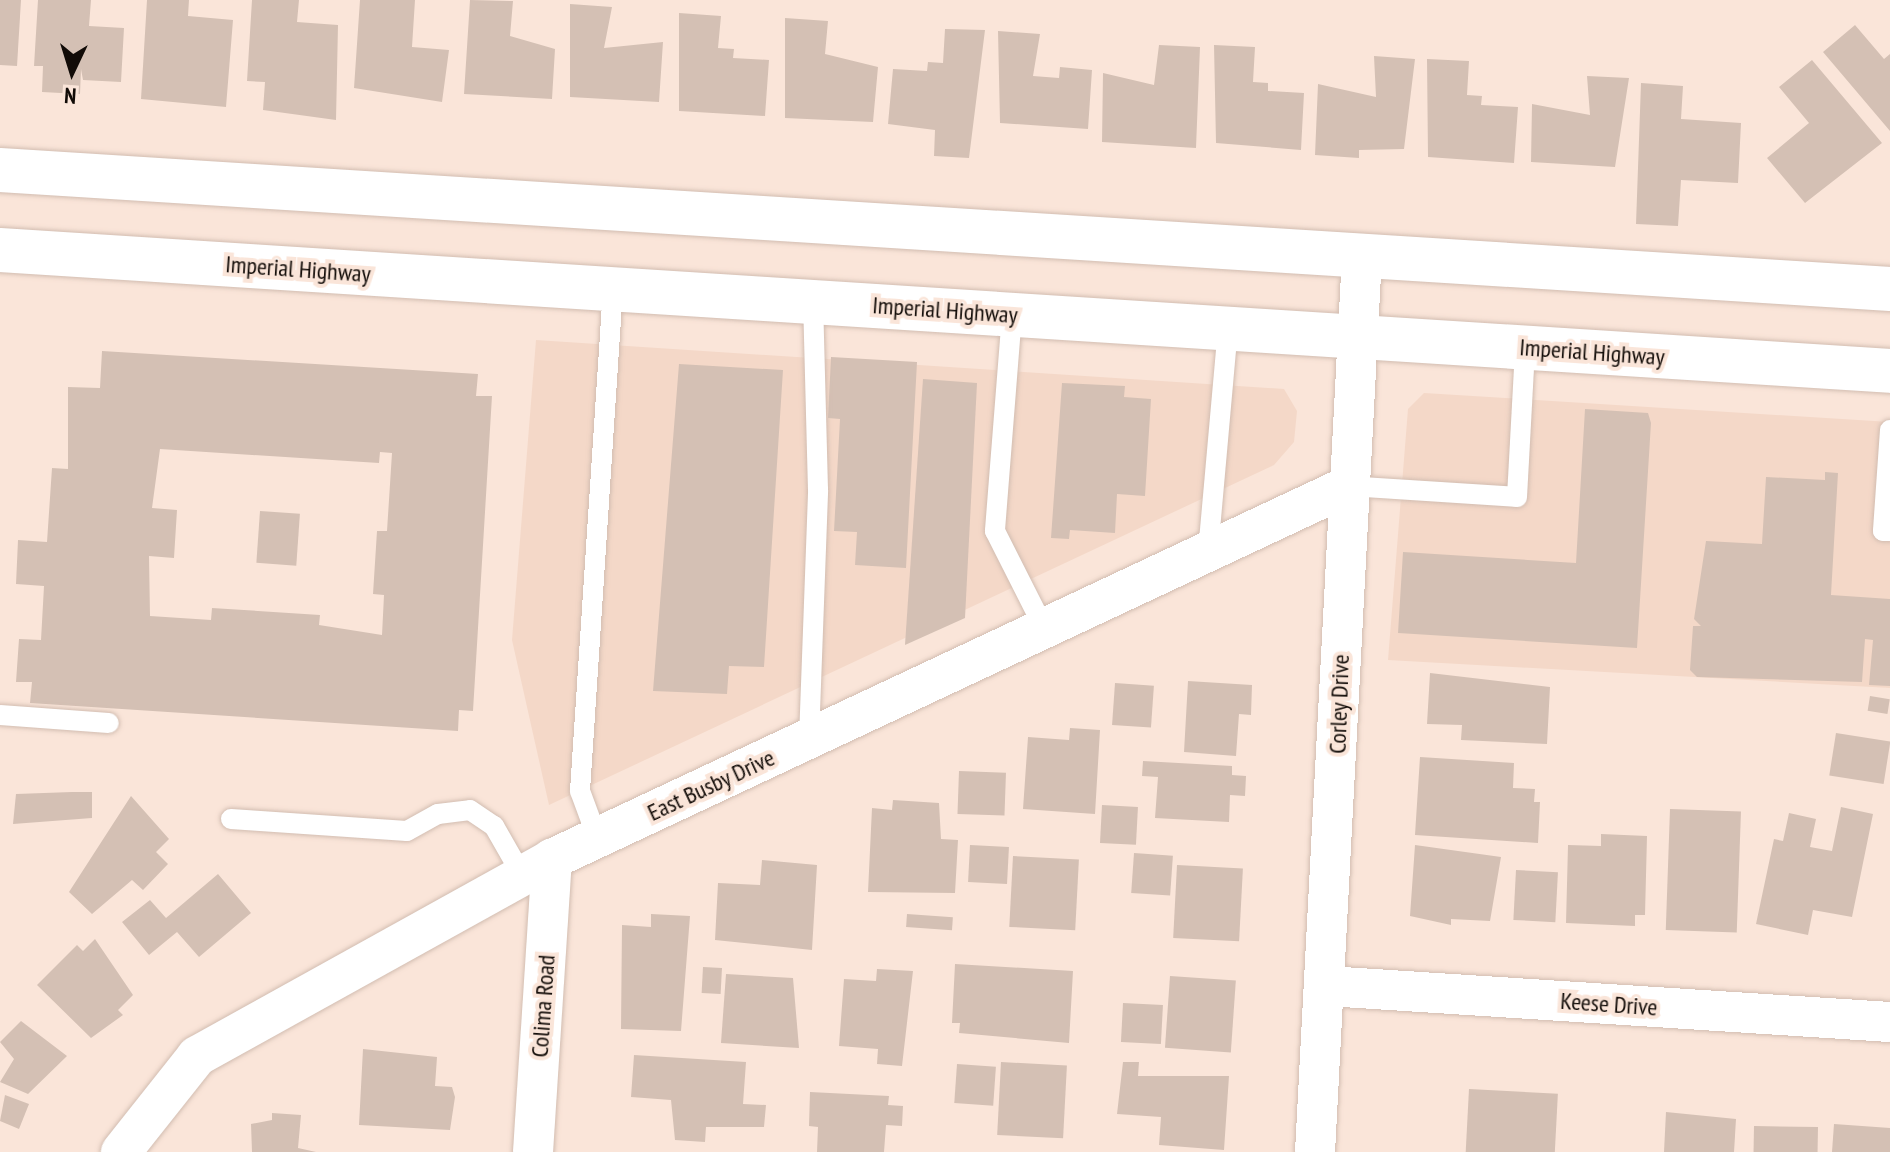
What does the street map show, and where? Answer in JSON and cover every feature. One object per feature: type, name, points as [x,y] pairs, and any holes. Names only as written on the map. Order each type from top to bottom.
[{"type":"main road","points":[[0,170],[1890,289]]},
{"type":"main road","name":"Imperial Highway","points":[[0,250],[1890,371]]},
{"type":"street","name":"Corley Drive","points":[[1315,1152],[1327,986],[1348,486],[1362,255]]},
{"type":"street","name":"East Busby Drive","points":[[121,1152],[197,1056],[537,867],[1348,486]]},
{"type":"street","name":"Colima Road","points":[[533,1152],[537,867]]},
{"type":"street","name":"Keese Drive","points":[[1327,986],[1890,1022]]},
{"type":"lane","points":[[597,837],[580,791],[613,289]]},
{"type":"lane","points":[[809,739],[818,490],[813,302]]},
{"type":"lane","points":[[1012,314],[995,531],[1044,628]]},
{"type":"lane","points":[[1208,552],[1228,328]]},
{"type":"lane","points":[[1348,486],[1517,497],[1525,348]]},
{"type":"lane","points":[[1890,430],[1883,531],[1890,531]]},
{"type":"lane","points":[[0,715],[109,723]]},
{"type":"lane","points":[[231,819],[407,831],[438,814],[470,810],[494,826],[537,867]]},
{"type":"shaded area","points":[[536,340],[1284,389],[1297,411],[1294,442],[1274,465],[549,805],[512,640]]},
{"type":"shaded area","points":[[1424,393],[1890,422],[1890,688],[1388,660],[1408,409]]},
{"type":"building","points":[[0,0],[21,0],[17,66],[0,65]]},
{"type":"building","points":[[38,0],[91,0],[89,26],[124,28],[121,82],[83,80],[81,69],[80,94],[42,92],[43,66],[34,66]]},
{"type":"building","points":[[147,0],[189,0],[188,16],[233,20],[226,107],[141,99]]},
{"type":"building","points":[[252,0],[299,0],[297,22],[338,25],[336,120],[263,110],[265,82],[247,81]]},
{"type":"building","points":[[360,0],[415,0],[412,47],[449,50],[442,102],[354,88]]},
{"type":"building","points":[[470,0],[513,1],[510,36],[555,49],[552,99],[464,94]]},
{"type":"building","points":[[570,4],[612,7],[604,48],[663,42],[659,102],[570,97]]},
{"type":"building","points":[[679,13],[721,16],[718,48],[734,49],[733,58],[769,60],[765,116],[679,111]]},
{"type":"building","points":[[785,18],[828,21],[825,54],[878,67],[873,122],[785,118]]},
{"type":"building","points":[[1855,25],[1884,59],[1890,54],[1890,131],[1823,52]]},
{"type":"building","points":[[945,29],[985,30],[969,158],[934,156],[935,130],[888,124],[893,69],[927,71],[928,62],[943,63]]},
{"type":"building","points":[[998,31],[1040,34],[1033,76],[1059,78],[1060,67],[1092,70],[1088,129],[1000,123]]},
{"type":"building","points":[[1159,45],[1200,47],[1196,148],[1102,142],[1103,73],[1154,85]]},
{"type":"building","points":[[1214,45],[1255,47],[1253,82],[1268,83],[1268,91],[1304,93],[1301,150],[1216,143]]},
{"type":"building","points":[[1374,56],[1415,59],[1404,149],[1359,150],[1359,158],[1315,155],[1318,84],[1376,97]]},
{"type":"building","points":[[1427,59],[1469,61],[1467,95],[1482,96],[1481,105],[1518,107],[1514,163],[1428,157]]},
{"type":"building","points":[[1812,60],[1882,143],[1805,203],[1767,158],[1809,123],[1779,87]]},
{"type":"building","points":[[1587,76],[1629,78],[1615,167],[1531,162],[1532,104],[1590,115]]},
{"type":"building","points":[[1641,83],[1683,86],[1681,119],[1741,123],[1738,183],[1681,180],[1678,226],[1636,224]]},
{"type":"building","points":[[102,351],[478,374],[476,396],[492,396],[473,711],[459,710],[458,731],[30,703],[32,682],[16,682],[19,639],[41,640],[44,586],[16,584],[18,540],[47,542],[52,468],[68,469],[68,387],[100,388]],"holes":[[[160,449],[379,463],[380,452],[392,453],[387,531],[377,531],[373,594],[384,595],[382,635],[319,625],[320,615],[212,608],[211,620],[150,616],[149,556],[174,558],[177,510],[152,508]]]},
{"type":"building","points":[[831,357],[917,362],[906,568],[855,565],[857,532],[834,531],[840,419],[828,418]]},
{"type":"building","points":[[679,364],[783,370],[764,667],[729,666],[727,694],[653,691]]},
{"type":"building","points":[[923,379],[977,383],[965,618],[905,645]]},
{"type":"building","points":[[1062,383],[1125,386],[1124,397],[1151,399],[1145,496],[1117,494],[1115,533],[1070,530],[1069,539],[1051,538]]},
{"type":"building","points":[[1585,409],[1648,413],[1651,423],[1637,648],[1398,633],[1403,552],[1576,563]]},
{"type":"building","points":[[1825,472],[1838,473],[1831,595],[1890,599],[1890,686],[1869,685],[1873,640],[1865,639],[1862,682],[1697,677],[1690,670],[1693,626],[1701,626],[1694,619],[1706,541],[1762,544],[1766,477],[1825,480]]},
{"type":"building","points":[[260,511],[300,514],[296,566],[256,563]]},
{"type":"building","points":[[1430,673],[1550,687],[1547,744],[1461,740],[1462,725],[1427,724]]},
{"type":"building","points":[[1188,681],[1252,685],[1251,715],[1239,714],[1236,756],[1184,752]]},
{"type":"building","points":[[1115,683],[1154,686],[1151,728],[1112,725]]},
{"type":"building","points":[[1870,696],[1890,699],[1887,714],[1868,711]]},
{"type":"building","points":[[1070,728],[1100,730],[1095,814],[1023,809],[1028,737],[1069,740]]},
{"type":"building","points":[[1836,733],[1890,742],[1884,784],[1829,775]]},
{"type":"building","points":[[1420,757],[1514,763],[1513,788],[1535,789],[1534,802],[1540,802],[1538,843],[1415,835]]},
{"type":"building","points":[[1143,761],[1232,766],[1232,775],[1246,776],[1245,796],[1230,795],[1229,822],[1155,818],[1158,777],[1142,776]]},
{"type":"building","points":[[959,771],[1006,773],[1004,816],[957,814]]},
{"type":"building","points":[[92,792],[92,818],[13,824],[16,794]]},
{"type":"building","points":[[131,796],[169,839],[156,852],[168,864],[143,890],[132,880],[92,914],[69,892]]},
{"type":"building","points":[[893,800],[939,803],[941,839],[958,840],[955,893],[868,892],[872,808],[892,810]]},
{"type":"building","points":[[1102,805],[1138,807],[1136,845],[1100,843]]},
{"type":"building","points":[[1841,807],[1873,814],[1852,917],[1813,910],[1808,935],[1756,924],[1774,839],[1783,841],[1789,813],[1816,819],[1810,847],[1832,851]]},
{"type":"building","points":[[1670,809],[1741,811],[1737,932],[1666,930]]},
{"type":"building","points":[[1601,834],[1647,836],[1645,915],[1635,915],[1635,926],[1566,923],[1568,845],[1601,846]]},
{"type":"building","points":[[970,845],[1009,847],[1007,884],[968,882]]},
{"type":"building","points":[[1415,845],[1501,857],[1490,921],[1451,919],[1451,925],[1410,916]]},
{"type":"building","points":[[1134,853],[1173,856],[1170,896],[1131,893]]},
{"type":"building","points":[[1013,856],[1079,859],[1075,930],[1009,927]]},
{"type":"building","points":[[762,860],[817,865],[812,950],[715,940],[718,883],[760,885]]},
{"type":"building","points":[[1177,865],[1243,868],[1239,941],[1173,938]]},
{"type":"building","points":[[1516,870],[1558,872],[1555,922],[1513,920]]},
{"type":"building","points":[[218,874],[251,913],[199,957],[177,932],[149,955],[122,922],[150,900],[166,918]]},
{"type":"building","points":[[651,914],[690,916],[681,1031],[621,1029],[622,925],[651,927]]},
{"type":"building","points":[[907,914],[953,917],[952,930],[906,927]]},
{"type":"building","points":[[95,939],[133,995],[118,1010],[123,1015],[91,1038],[37,985],[77,945],[83,951]]},
{"type":"building","points":[[955,964],[1073,971],[1069,1043],[959,1033],[960,1023],[952,1023]]},
{"type":"building","points":[[703,967],[722,968],[721,994],[702,993]]},
{"type":"building","points":[[877,969],[913,971],[902,1066],[877,1064],[878,1049],[839,1046],[844,979],[876,981]]},
{"type":"building","points":[[726,974],[793,978],[799,1048],[721,1043]]},
{"type":"building","points":[[1170,976],[1236,981],[1231,1052],[1165,1048]]},
{"type":"building","points":[[1123,1003],[1163,1005],[1161,1044],[1121,1042]]},
{"type":"building","points":[[21,1021],[67,1056],[28,1094],[0,1082],[14,1059],[0,1042]]},
{"type":"building","points":[[363,1049],[437,1057],[435,1086],[452,1087],[455,1097],[450,1130],[359,1125]]},
{"type":"building","points":[[634,1055],[746,1062],[743,1104],[766,1105],[764,1127],[706,1127],[705,1142],[675,1140],[671,1100],[631,1097]]},
{"type":"building","points":[[1001,1062],[1067,1065],[1063,1138],[997,1135]]},
{"type":"building","points":[[1123,1062],[1139,1062],[1138,1076],[1229,1076],[1224,1150],[1159,1145],[1161,1117],[1117,1114]]},
{"type":"building","points":[[957,1064],[996,1067],[993,1106],[954,1103]]},
{"type":"building","points":[[1469,1089],[1558,1094],[1555,1152],[1466,1152]]},
{"type":"building","points":[[810,1092],[889,1096],[888,1105],[903,1106],[902,1126],[886,1125],[884,1152],[817,1152],[818,1127],[809,1126]]},
{"type":"building","points":[[5,1095],[29,1104],[19,1129],[0,1121]]},
{"type":"building","points":[[1666,1112],[1736,1119],[1734,1152],[1664,1152]]},
{"type":"building","points":[[272,1113],[301,1115],[298,1148],[316,1152],[252,1152],[251,1124],[272,1120]]},
{"type":"building","points":[[1834,1124],[1890,1128],[1890,1152],[1832,1152]]},
{"type":"building","points":[[1754,1126],[1818,1127],[1818,1152],[1754,1152]]}]
